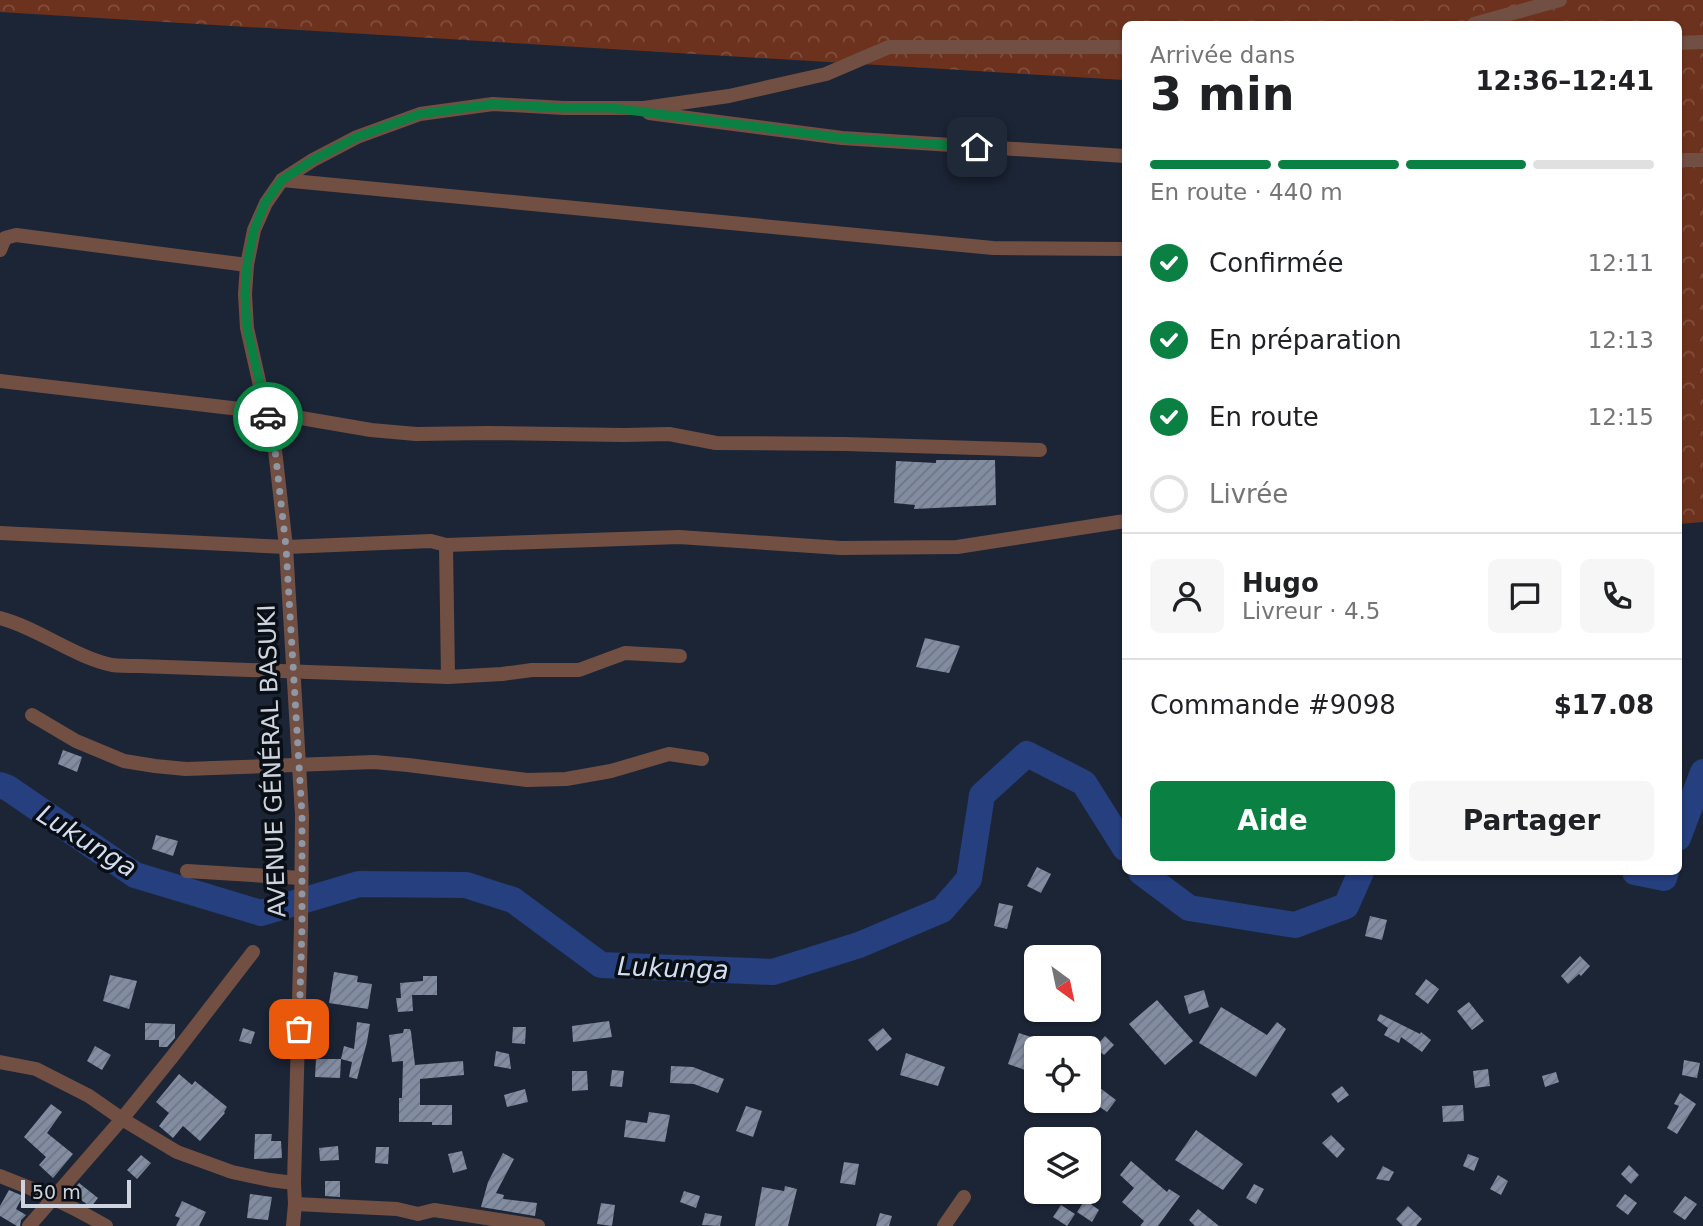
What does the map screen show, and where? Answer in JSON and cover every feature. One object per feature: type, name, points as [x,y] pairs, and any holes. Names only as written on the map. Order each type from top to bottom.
[{"type":"street","points":[[1485,21],[1560,0]]},
{"type":"street","points":[[1682,43],[1703,42]]},
{"type":"street","points":[[282,180],[357,137],[420,114],[493,104],[564,108],[644,108],[729,96],[826,74],[889,47],[1122,47]]},
{"type":"street","points":[[613,108],[842,138],[1122,156]]},
{"type":"street","points":[[1682,160],[1703,160]]},
{"type":"street","points":[[282,180],[993,248],[1122,249]]},
{"type":"street","name":"AVENUE GÉNÉRAL BASUKI","points":[[282,180],[265,203],[254,230],[245,294],[247,328],[274,441],[286,547],[302,815],[302,927],[293,1226]]},
{"type":"street","points":[[0,250],[5,238],[16,235],[247,265]]},
{"type":"street","points":[[0,381],[266,412],[371,430],[416,434],[669,434],[716,443],[1040,450]]},
{"type":"street","points":[[0,533],[286,547],[431,541],[446,545],[679,537],[841,548],[957,547],[1122,521]]},
{"type":"street","points":[[446,545],[448,677]]},
{"type":"street","points":[[0,618],[112,665],[448,677],[532,670],[579,670],[625,653],[680,656]]},
{"type":"street","points":[[32,715],[76,741],[124,761],[186,769],[374,762],[527,780],[566,779],[611,771],[669,754],[702,759]]},
{"type":"street","points":[[187,871],[301,878]]},
{"type":"street","points":[[29,1226],[122,1119],[253,952]]},
{"type":"street","points":[[0,1062],[36,1069],[89,1096],[177,1152],[232,1172],[294,1182]]},
{"type":"street","points":[[0,1176],[53,1198],[106,1226]]},
{"type":"street","points":[[944,1226],[964,1197]]},
{"type":"street","points":[[295,1204],[385,1208],[418,1214],[434,1210],[538,1226]]},
{"type":"green space","points":[[0,0],[1703,0],[1703,522],[1682,524],[1682,21],[1122,21],[1122,80],[0,12]]},
{"type":"building","points":[[936,460],[995,460],[996,505],[914,509],[915,505],[894,503],[896,461],[936,463]]},
{"type":"building","points":[[925,638],[960,646],[949,673],[916,667]]},
{"type":"building","points":[[63,750],[82,757],[77,772],[58,764]]},
{"type":"building","points":[[156,835],[178,841],[173,856],[152,849]]},
{"type":"building","points":[[1037,867],[1051,874],[1041,893],[1027,886]]},
{"type":"building","points":[[999,903],[1013,906],[1007,929],[994,926]]},
{"type":"building","points":[[1370,916],[1387,920],[1382,940],[1365,936]]},
{"type":"building","points":[[1580,956],[1590,966],[1568,984],[1561,976]]},
{"type":"building","points":[[334,972],[358,976],[357,982],[372,984],[368,1009],[329,1003]]},
{"type":"building","points":[[110,975],[137,981],[129,1009],[103,1001]]},
{"type":"building","points":[[423,976],[437,976],[437,995],[412,995],[413,1011],[398,1012],[396,998],[401,998],[400,983],[423,981]]},
{"type":"building","points":[[1426,979],[1439,989],[1428,1004],[1415,994]]},
{"type":"building","points":[[1204,990],[1209,1007],[1189,1014],[1184,996]]},
{"type":"building","points":[[1157,1000],[1193,1041],[1165,1065],[1129,1024]]},
{"type":"building","points":[[1469,1002],[1484,1021],[1472,1030],[1457,1011]]},
{"type":"building","points":[[1221,1007],[1267,1035],[1277,1022],[1286,1029],[1256,1077],[1199,1043]]},
{"type":"building","points":[[1380,1014],[1420,1034],[1421,1032],[1431,1040],[1422,1052],[1401,1037],[1399,1043],[1384,1035],[1388,1028],[1377,1020]]},
{"type":"building","points":[[609,1021],[612,1037],[573,1042],[572,1026]]},
{"type":"building","points":[[357,1022],[370,1024],[357,1079],[349,1077],[352,1062],[341,1059],[344,1046],[354,1049]]},
{"type":"building","points":[[145,1023],[175,1024],[175,1038],[167,1047],[159,1047],[159,1040],[145,1040]]},
{"type":"building","points":[[513,1027],[526,1027],[525,1044],[512,1043]]},
{"type":"building","points":[[243,1028],[255,1032],[251,1044],[239,1041]]},
{"type":"building","points":[[883,1028],[892,1039],[877,1051],[868,1040]]},
{"type":"building","points":[[404,1029],[410,1029],[411,1032],[415,1065],[463,1061],[464,1075],[420,1079],[420,1105],[452,1105],[452,1125],[399,1122],[403,1061],[392,1062],[389,1035],[403,1033]]},
{"type":"building","points":[[1019,1033],[1028,1036],[1024,1036],[1024,1070],[1008,1064]]},
{"type":"building","points":[[1105,1036],[1114,1045],[1104,1055],[1101,1052],[1101,1040]]},
{"type":"building","points":[[95,1046],[111,1055],[102,1070],[87,1061]]},
{"type":"building","points":[[496,1051],[509,1054],[511,1069],[494,1066]]},
{"type":"building","points":[[906,1053],[945,1067],[938,1086],[900,1075]]},
{"type":"building","points":[[316,1059],[341,1059],[340,1078],[315,1077]]},
{"type":"building","points":[[1684,1060],[1700,1063],[1697,1078],[1682,1075]]},
{"type":"building","points":[[671,1066],[693,1067],[724,1079],[718,1093],[694,1084],[670,1083]]},
{"type":"building","points":[[1488,1069],[1490,1086],[1475,1088],[1473,1071]]},
{"type":"building","points":[[612,1070],[624,1071],[622,1087],[610,1086]]},
{"type":"building","points":[[572,1071],[587,1071],[588,1090],[572,1091]]},
{"type":"building","points":[[1556,1072],[1559,1082],[1545,1087],[1542,1076]]},
{"type":"building","points":[[179,1074],[192,1085],[195,1081],[227,1107],[225,1113],[200,1141],[183,1126],[173,1138],[159,1126],[169,1113],[156,1102]]},
{"type":"building","points":[[1342,1086],[1349,1095],[1338,1103],[1331,1094]]},
{"type":"building","points":[[525,1089],[528,1102],[507,1107],[504,1095]]},
{"type":"building","points":[[1101,1089],[1116,1100],[1107,1112],[1101,1108]]},
{"type":"building","points":[[1680,1093],[1696,1104],[1677,1134],[1667,1128],[1679,1106],[1674,1104]]},
{"type":"building","points":[[51,1104],[62,1112],[47,1133],[73,1154],[53,1178],[39,1165],[46,1157],[24,1137]]},
{"type":"building","points":[[1463,1105],[1464,1121],[1443,1122],[1442,1106]]},
{"type":"building","points":[[746,1106],[762,1111],[753,1137],[736,1131]]},
{"type":"building","points":[[649,1112],[670,1115],[665,1142],[624,1137],[626,1120],[647,1123]]},
{"type":"building","points":[[1196,1130],[1243,1164],[1223,1190],[1175,1160]]},
{"type":"building","points":[[255,1134],[272,1134],[271,1141],[281,1141],[282,1158],[254,1159]]},
{"type":"building","points":[[1331,1135],[1345,1149],[1337,1158],[1322,1143]]},
{"type":"building","points":[[338,1146],[339,1160],[320,1161],[319,1148]]},
{"type":"building","points":[[376,1147],[389,1147],[388,1164],[375,1163]]},
{"type":"building","points":[[462,1151],[467,1169],[453,1173],[448,1154]]},
{"type":"building","points":[[503,1153],[514,1159],[496,1193],[504,1195],[503,1199],[537,1203],[535,1216],[481,1207],[488,1182]]},
{"type":"building","points":[[1468,1154],[1479,1158],[1474,1171],[1463,1166]]},
{"type":"building","points":[[141,1155],[151,1163],[137,1179],[127,1170]]},
{"type":"building","points":[[1131,1161],[1167,1192],[1169,1189],[1180,1196],[1158,1226],[1140,1226],[1144,1221],[1122,1202],[1134,1188],[1120,1175]]},
{"type":"building","points":[[844,1162],[859,1164],[855,1185],[840,1183]]},
{"type":"building","points":[[1629,1165],[1639,1175],[1631,1184],[1621,1174]]},
{"type":"building","points":[[1383,1166],[1394,1172],[1389,1181],[1376,1179]]},
{"type":"building","points":[[1498,1175],[1508,1181],[1501,1195],[1490,1189]]},
{"type":"building","points":[[325,1181],[340,1181],[340,1197],[325,1196]]},
{"type":"building","points":[[79,1183],[98,1198],[91,1207],[71,1193]]},
{"type":"building","points":[[1254,1184],[1264,1189],[1256,1204],[1246,1198]]},
{"type":"building","points":[[785,1186],[797,1189],[788,1226],[755,1226],[762,1187],[784,1191]]},
{"type":"building","points":[[9,1190],[23,1196],[16,1209],[26,1215],[20,1226],[0,1216],[0,1206]]},
{"type":"building","points":[[684,1191],[700,1196],[696,1208],[680,1202]]},
{"type":"building","points":[[250,1194],[272,1197],[268,1220],[247,1218]]},
{"type":"building","points":[[1625,1194],[1637,1203],[1628,1215],[1616,1206]]},
{"type":"building","points":[[1685,1196],[1697,1204],[1685,1220],[1673,1212]]},
{"type":"building","points":[[182,1201],[206,1212],[199,1226],[176,1226],[180,1218],[175,1216]]},
{"type":"building","points":[[601,1203],[615,1205],[612,1226],[597,1224]]},
{"type":"building","points":[[1082,1204],[1091,1204],[1099,1210],[1092,1222],[1077,1212]]},
{"type":"building","points":[[1061,1205],[1075,1214],[1067,1226],[1053,1217]]},
{"type":"building","points":[[1408,1206],[1422,1219],[1416,1226],[1403,1226],[1396,1219]]},
{"type":"building","points":[[1198,1209],[1219,1226],[1195,1226],[1189,1220]]},
{"type":"building","points":[[705,1213],[722,1216],[720,1226],[702,1225]]},
{"type":"building","points":[[880,1213],[892,1216],[889,1226],[876,1226]]},
{"type":"waterway","name":"Lukunga","points":[[0,785],[135,875],[261,913],[359,884],[466,885],[513,900],[601,965],[773,972],[859,945],[942,910],[969,879],[982,795],[1027,754],[1084,783],[1122,843]]},
{"type":"waterway","name":"Lukunga","points":[[1682,827],[1703,772]]},
{"type":"waterway","name":"Lukunga","points":[[1145,875],[1189,908],[1295,925],[1346,906],[1360,875]]},
{"type":"waterway","name":"Lukunga","points":[[1650,875],[1664,878],[1665,875]]},
{"type":"way so far","points":[[268,417],[274,441],[286,547],[302,815],[299,1029]]},
{"type":"route","points":[[268,417],[247,328],[247,265],[254,230],[265,203],[282,180],[357,137],[420,114],[493,104],[613,108],[842,138],[977,147]]}]
